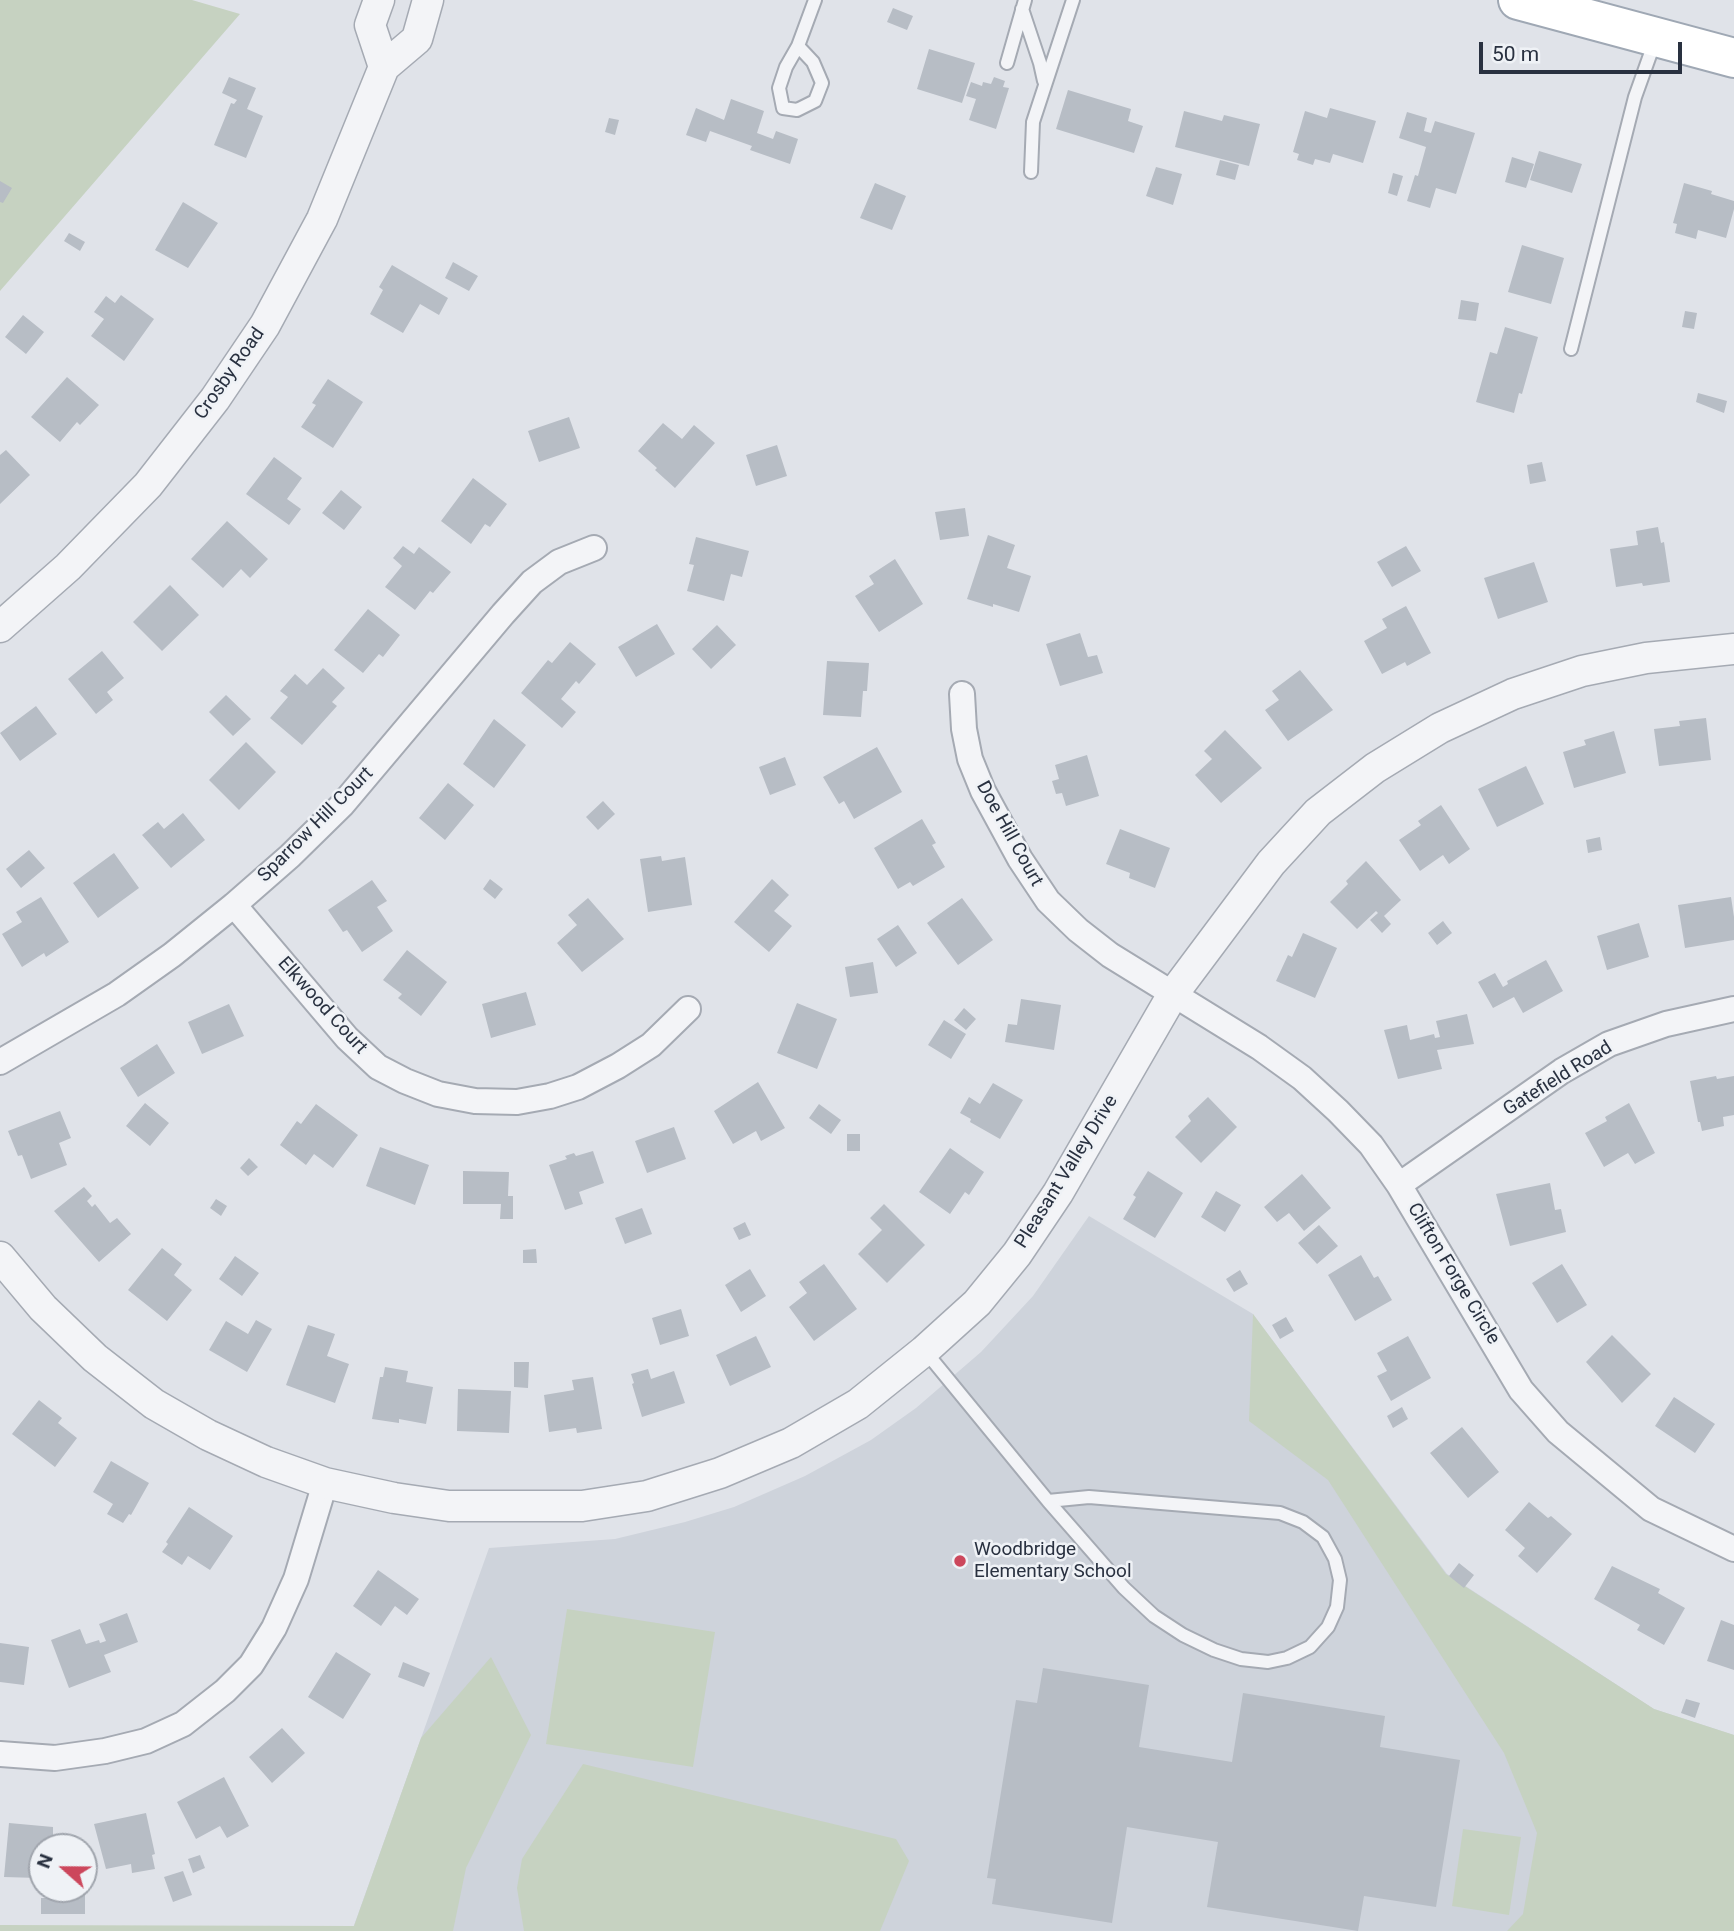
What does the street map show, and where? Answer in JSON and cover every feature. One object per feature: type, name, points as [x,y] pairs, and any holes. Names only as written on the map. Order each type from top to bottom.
[{"type":"main road","points":[[1518,0],[1734,58]]},
{"type":"street","points":[[379,0],[370,25],[384,67]]},
{"type":"street","name":"Crosby Road","points":[[0,627],[68,567],[148,485],[215,399],[265,324],[322,219],[384,67],[417,39],[428,0]]},
{"type":"street","name":"Sparrow Hill Court","points":[[0,1062],[117,995],[234,905],[342,805],[532,582],[559,562],[594,548]]},
{"type":"street","name":"Pleasant Valley Drive","points":[[0,1257],[43,1308],[95,1358],[154,1404],[208,1435],[266,1462],[325,1483],[394,1498],[449,1506],[582,1506],[646,1496],[720,1473],[791,1443],[858,1404],[925,1351],[977,1303],[1017,1254],[1058,1194],[1173,994],[1271,863],[1318,812],[1376,768],[1440,728],[1513,694],[1582,671],[1646,658],[1734,649]]},
{"type":"street","name":"Doe Hill Court","points":[[962,694],[964,729],[970,759],[983,791],[1020,859],[1048,901],[1078,930],[1110,955],[1173,994]]},
{"type":"street","name":"Elkwood Court","points":[[234,905],[347,1038],[378,1067],[438,1094],[475,1101],[517,1102],[578,1087],[651,1045],[688,1009]]},
{"type":"street","name":"Clifton Forge Circle","points":[[1173,994],[1259,1047],[1302,1078],[1371,1145],[1399,1185],[1521,1390],[1558,1432],[1651,1509],[1734,1549]]},
{"type":"street","name":"Gatefield Road","points":[[1399,1185],[1562,1071],[1609,1044],[1666,1024],[1734,1009]]},
{"type":"street","points":[[0,1754],[55,1758],[105,1751],[146,1741],[183,1724],[225,1691],[251,1665],[274,1628],[296,1579],[325,1483]]},
{"type":"lane","points":[[798,46],[813,62],[822,83],[815,101],[797,110],[783,108],[779,88],[815,0]]},
{"type":"lane","points":[[1031,172],[1033,122],[1073,0]]},
{"type":"lane","points":[[1024,5],[1044,85]]},
{"type":"lane","points":[[1007,63],[1024,5]]},
{"type":"lane","points":[[1571,349],[1634,97],[1656,37]]},
{"type":"lane","points":[[925,1351],[1048,1501],[1124,1588],[1154,1616],[1183,1635],[1241,1659],[1268,1662],[1290,1658],[1310,1647],[1328,1627],[1337,1607],[1340,1580],[1335,1559],[1323,1537],[1303,1522],[1280,1513],[1089,1497],[1048,1501]]},
{"type":"shaded area","name":"Woodbridge Elementary School","points":[[1089,1216],[1253,1314],[1447,1574],[1654,1709],[1734,1735],[1734,1931],[352,1931],[489,1548],[615,1539],[685,1522],[734,1507],[805,1476],[871,1440],[916,1408],[981,1352],[1033,1296]]},
{"type":"green space","points":[[0,0],[192,0],[240,14],[0,291]]},
{"type":"green space","points":[[1253,1314],[1446,1574],[1654,1709],[1734,1735],[1734,1931],[1507,1931],[1523,1914],[1537,1833],[1504,1753],[1328,1480],[1249,1421]]},
{"type":"green space","points":[[567,1609],[715,1632],[693,1767],[546,1744]]},
{"type":"green space","points":[[491,1657],[531,1735],[466,1868],[453,1931],[0,1931],[0,1925],[354,1926],[421,1738]]},
{"type":"green space","points":[[583,1764],[896,1839],[909,1861],[880,1931],[524,1931],[517,1888],[522,1859]]},
{"type":"green space","points":[[1463,1829],[1521,1837],[1509,1915],[1452,1906]]},
{"type":"building","points":[[893,8],[913,16],[907,30],[887,22]]},
{"type":"building","points":[[929,49],[975,63],[962,103],[917,89]]},
{"type":"building","points":[[229,77],[256,88],[247,109],[263,116],[246,158],[214,145],[231,103],[234,104],[237,100],[222,93]]},
{"type":"building","points":[[994,77],[1005,81],[1003,87],[1009,88],[996,129],[969,120],[976,99],[966,96],[971,82],[982,86],[983,82],[991,84]]},
{"type":"building","points":[[1068,90],[1131,109],[1128,121],[1143,126],[1134,153],[1056,129]]},
{"type":"building","points":[[731,99],[764,111],[757,133],[773,139],[776,131],[798,139],[790,164],[750,150],[752,146],[710,131],[706,142],[686,135],[696,108],[724,120]]},
{"type":"building","points":[[1330,108],[1376,121],[1363,163],[1333,154],[1330,163],[1315,159],[1313,165],[1297,160],[1299,154],[1293,152],[1305,111],[1327,118]]},
{"type":"building","points":[[1184,111],[1222,121],[1224,115],[1260,124],[1249,166],[1175,147]]},
{"type":"building","points":[[1407,112],[1427,118],[1424,131],[1431,133],[1435,121],[1475,133],[1456,194],[1436,188],[1430,208],[1407,201],[1426,147],[1399,138]]},
{"type":"building","points":[[609,118],[619,120],[615,135],[605,132]]},
{"type":"building","points":[[1539,151],[1582,164],[1572,193],[1530,180]]},
{"type":"building","points":[[1512,157],[1534,164],[1526,188],[1505,182]]},
{"type":"building","points":[[1220,160],[1239,165],[1235,180],[1216,175]]},
{"type":"building","points":[[1156,167],[1182,174],[1173,205],[1146,196]]},
{"type":"building","points":[[1393,173],[1403,176],[1397,196],[1388,193]]},
{"type":"building","points":[[0,181],[12,188],[3,203],[0,202]]},
{"type":"building","points":[[875,183],[906,196],[892,230],[860,218]]},
{"type":"building","points":[[1684,183],[1734,201],[1726,238],[1698,230],[1696,239],[1675,233],[1677,224],[1673,223]]},
{"type":"building","points":[[183,202],[218,223],[188,268],[155,250]]},
{"type":"building","points":[[69,233],[85,242],[80,251],[64,241]]},
{"type":"building","points":[[1522,245],[1564,258],[1551,304],[1508,292]]},
{"type":"building","points":[[453,262],[478,276],[469,291],[445,278]]},
{"type":"building","points":[[392,265],[448,298],[439,315],[420,304],[403,333],[370,314],[383,290],[379,287]]},
{"type":"building","points":[[121,295],[154,319],[124,361],[91,336],[104,319],[94,312],[106,296],[115,303]]},
{"type":"building","points":[[1461,300],[1479,303],[1476,321],[1458,319]]},
{"type":"building","points":[[1685,311],[1697,313],[1694,329],[1682,327]]},
{"type":"building","points":[[23,315],[44,332],[26,354],[5,337]]},
{"type":"building","points":[[1505,327],[1538,337],[1514,413],[1476,402],[1490,352],[1497,354]]},
{"type":"building","points":[[67,377],[99,405],[80,425],[77,422],[60,442],[31,417]]},
{"type":"building","points":[[328,379],[363,402],[333,448],[301,427],[316,405],[312,403]]},
{"type":"building","points":[[1698,393],[1727,401],[1724,413],[1696,402]]},
{"type":"building","points":[[569,417],[580,448],[539,462],[528,431]]},
{"type":"building","points":[[663,423],[682,439],[694,425],[715,443],[675,488],[638,451]]},
{"type":"building","points":[[777,445],[787,476],[756,486],[746,455]]},
{"type":"building","points":[[6,450],[30,475],[0,504],[0,455]]},
{"type":"building","points":[[274,457],[302,478],[287,499],[301,509],[289,525],[246,494]]},
{"type":"building","points":[[1542,462],[1546,481],[1530,484],[1527,465]]},
{"type":"building","points":[[473,478],[507,504],[490,527],[485,524],[471,544],[441,521]]},
{"type":"building","points":[[341,490],[362,507],[344,530],[322,513]]},
{"type":"building","points":[[965,508],[969,536],[940,540],[935,512]]},
{"type":"building","points":[[227,521],[268,559],[250,578],[241,569],[223,588],[191,559]]},
{"type":"building","points":[[1658,527],[1661,543],[1664,542],[1670,582],[1616,587],[1610,549],[1638,545],[1636,531]]},
{"type":"building","points":[[988,535],[1015,545],[1007,568],[1031,576],[1019,612],[967,599]]},
{"type":"building","points":[[696,537],[749,551],[742,577],[731,574],[724,601],[687,591],[694,565],[689,564]]},
{"type":"building","points":[[403,546],[414,554],[419,547],[451,572],[433,593],[430,591],[415,610],[385,587],[402,566],[393,558]]},
{"type":"building","points":[[1406,546],[1421,571],[1392,587],[1377,562]]},
{"type":"building","points":[[895,559],[923,604],[879,632],[855,596],[874,584],[869,576]]},
{"type":"building","points":[[1534,562],[1548,602],[1498,619],[1484,578]]},
{"type":"building","points":[[170,585],[199,615],[162,651],[133,622]]},
{"type":"building","points":[[1406,606],[1431,653],[1407,666],[1405,662],[1382,674],[1364,641],[1387,628],[1382,619]]},
{"type":"building","points":[[368,609],[400,635],[383,657],[379,654],[363,673],[334,650]]},
{"type":"building","points":[[657,624],[675,654],[636,677],[618,647]]},
{"type":"building","points":[[717,625],[736,645],[711,669],[692,649]]},
{"type":"building","points":[[1080,633],[1088,657],[1097,655],[1103,673],[1060,686],[1046,644]]},
{"type":"building","points":[[570,642],[596,664],[579,684],[576,681],[561,699],[576,712],[562,728],[521,693],[548,660],[552,663]]},
{"type":"building","points":[[102,651],[124,678],[107,692],[113,700],[96,714],[68,679]]},
{"type":"building","points":[[827,661],[869,663],[867,691],[863,691],[861,717],[823,715]]},
{"type":"building","points":[[323,668],[345,688],[332,702],[337,706],[302,745],[270,718],[288,697],[280,691],[295,674],[307,685]]},
{"type":"building","points":[[1300,670],[1333,710],[1288,741],[1265,710],[1279,700],[1272,691]]},
{"type":"building","points":[[226,695],[251,719],[233,736],[209,712]]},
{"type":"building","points":[[36,706],[57,734],[20,761],[0,733]]},
{"type":"building","points":[[1706,718],[1711,760],[1659,766],[1654,729],[1680,726],[1679,721]]},
{"type":"building","points":[[494,719],[526,745],[494,788],[463,764]]},
{"type":"building","points":[[1225,730],[1262,768],[1221,803],[1195,775],[1212,759],[1204,751]]},
{"type":"building","points":[[1614,731],[1626,773],[1574,788],[1563,752],[1586,745],[1584,740]]},
{"type":"building","points":[[246,742],[276,772],[239,810],[209,780]]},
{"type":"building","points":[[877,747],[902,792],[854,819],[844,801],[839,804],[823,777]]},
{"type":"building","points":[[1087,755],[1099,796],[1066,806],[1062,793],[1056,794],[1052,781],[1059,779],[1055,765]]},
{"type":"building","points":[[785,757],[796,785],[770,795],[759,767]]},
{"type":"building","points":[[1526,766],[1544,804],[1497,827],[1478,789]]},
{"type":"building","points":[[448,783],[474,805],[445,840],[419,818]]},
{"type":"building","points":[[603,801],[615,814],[598,830],[586,817]]},
{"type":"building","points":[[1441,805],[1470,849],[1449,864],[1443,855],[1420,871],[1399,840],[1421,825],[1418,821]]},
{"type":"building","points":[[183,813],[205,840],[171,868],[142,835],[158,822],[164,829]]},
{"type":"building","points":[[922,819],[936,843],[932,845],[945,867],[913,886],[910,882],[898,889],[874,848]]},
{"type":"building","points":[[1120,829],[1170,848],[1155,888],[1129,878],[1130,873],[1106,864]]},
{"type":"building","points":[[1600,837],[1602,850],[1588,853],[1586,840]]},
{"type":"building","points":[[29,850],[45,868],[21,888],[6,869]]},
{"type":"building","points":[[114,853],[139,888],[98,918],[73,883]]},
{"type":"building","points":[[661,856],[662,861],[685,857],[692,905],[648,912],[640,859]]},
{"type":"building","points":[[1366,861],[1401,900],[1384,916],[1391,924],[1382,933],[1370,920],[1378,913],[1376,911],[1357,929],[1330,902]]},
{"type":"building","points":[[490,879],[503,889],[495,899],[483,889]]},
{"type":"building","points":[[772,879],[789,895],[774,911],[792,926],[769,952],[734,922]]},
{"type":"building","points":[[372,880],[387,901],[377,907],[393,931],[362,952],[347,930],[343,932],[328,910]]},
{"type":"building","points":[[41,897],[69,942],[46,957],[44,953],[22,967],[2,934],[22,922],[16,912]]},
{"type":"building","points":[[1731,897],[1734,940],[1685,948],[1678,905]]},
{"type":"building","points":[[588,898],[624,939],[582,972],[557,943],[577,925],[568,915]]},
{"type":"building","points":[[962,898],[993,940],[958,965],[927,923]]},
{"type":"building","points":[[1443,921],[1452,933],[1437,945],[1428,933]]},
{"type":"building","points":[[1639,923],[1649,957],[1607,970],[1597,936]]},
{"type":"building","points":[[898,925],[917,953],[896,967],[877,939]]},
{"type":"building","points":[[1303,933],[1337,948],[1315,998],[1276,981],[1288,955],[1292,957]]},
{"type":"building","points":[[407,950],[447,982],[421,1016],[398,998],[402,994],[383,980]]},
{"type":"building","points":[[1546,960],[1563,991],[1523,1013],[1514,997],[1493,1008],[1478,982],[1495,973],[1503,987],[1508,984],[1507,981]]},
{"type":"building","points":[[873,962],[878,993],[850,997],[845,967]]},
{"type":"building","points":[[526,992],[536,1025],[491,1038],[482,1004]]},
{"type":"building","points":[[1021,999],[1061,1005],[1054,1050],[1005,1042],[1008,1024],[1017,1025]]},
{"type":"building","points":[[797,1003],[837,1019],[817,1069],[777,1053]]},
{"type":"building","points":[[229,1004],[244,1036],[202,1054],[188,1022]]},
{"type":"building","points":[[964,1008],[976,1019],[966,1030],[954,1020]]},
{"type":"building","points":[[1467,1014],[1474,1044],[1437,1050],[1442,1069],[1398,1079],[1384,1030],[1407,1025],[1410,1040],[1434,1034],[1435,1038],[1440,1037],[1436,1021]]},
{"type":"building","points":[[944,1020],[966,1034],[951,1059],[928,1045]]},
{"type":"building","points":[[157,1044],[175,1073],[138,1097],[120,1068]]},
{"type":"building","points":[[1716,1076],[1717,1079],[1734,1076],[1734,1115],[1723,1117],[1724,1126],[1702,1131],[1690,1081]]},
{"type":"building","points":[[758,1082],[785,1128],[761,1141],[756,1131],[733,1144],[714,1111]]},
{"type":"building","points":[[993,1083],[1023,1100],[1000,1139],[960,1113],[969,1097],[980,1104]]},
{"type":"building","points":[[1208,1097],[1237,1127],[1201,1163],[1175,1137],[1191,1121],[1188,1116]]},
{"type":"building","points":[[145,1103],[169,1123],[150,1146],[126,1126]]},
{"type":"building","points":[[1629,1103],[1655,1153],[1635,1164],[1628,1153],[1604,1167],[1585,1133],[1607,1121],[1605,1117]]},
{"type":"building","points":[[316,1104],[358,1135],[333,1168],[314,1154],[306,1165],[280,1145],[297,1121],[301,1124]]},
{"type":"building","points":[[819,1104],[841,1120],[831,1134],[809,1118]]},
{"type":"building","points":[[60,1111],[71,1138],[59,1143],[67,1165],[31,1179],[22,1155],[18,1156],[8,1131]]},
{"type":"building","points":[[674,1127],[686,1159],[647,1173],[635,1141]]},
{"type":"building","points":[[847,1134],[860,1134],[860,1151],[847,1151]]},
{"type":"building","points":[[380,1147],[429,1165],[415,1205],[366,1186]]},
{"type":"building","points":[[950,1148],[984,1172],[969,1195],[965,1192],[950,1214],[919,1192]]},
{"type":"building","points":[[593,1151],[604,1183],[579,1192],[583,1204],[565,1210],[549,1165],[567,1159],[565,1156],[574,1153],[576,1156]]},
{"type":"building","points":[[249,1158],[258,1167],[248,1176],[240,1168]]},
{"type":"building","points":[[463,1171],[509,1172],[508,1196],[513,1196],[513,1219],[500,1219],[501,1204],[463,1204]]},
{"type":"building","points":[[1148,1171],[1183,1193],[1155,1238],[1123,1219],[1136,1197],[1133,1195]]},
{"type":"building","points":[[1302,1174],[1331,1208],[1304,1231],[1289,1213],[1277,1222],[1264,1207]]},
{"type":"building","points":[[1550,1183],[1555,1210],[1561,1209],[1566,1232],[1510,1246],[1496,1194]]},
{"type":"building","points":[[84,1187],[92,1196],[87,1201],[92,1207],[95,1204],[110,1223],[117,1218],[131,1234],[99,1262],[54,1211]]},
{"type":"building","points":[[1216,1191],[1241,1205],[1225,1232],[1201,1217]]},
{"type":"building","points":[[216,1199],[227,1206],[221,1216],[210,1208]]},
{"type":"building","points":[[884,1204],[925,1245],[887,1283],[858,1254],[882,1230],[870,1218]]},
{"type":"building","points":[[642,1208],[652,1234],[625,1244],[615,1218]]},
{"type":"building","points":[[745,1222],[751,1235],[739,1240],[733,1228]]},
{"type":"building","points":[[1319,1225],[1338,1246],[1317,1264],[1298,1243]]},
{"type":"building","points":[[162,1248],[182,1264],[174,1275],[192,1290],[167,1321],[128,1290]]},
{"type":"building","points":[[536,1249],[537,1263],[523,1263],[523,1250]]},
{"type":"building","points":[[1361,1255],[1374,1278],[1378,1276],[1392,1300],[1355,1321],[1328,1275]]},
{"type":"building","points":[[235,1256],[259,1273],[242,1296],[219,1279]]},
{"type":"building","points":[[824,1264],[857,1309],[814,1341],[789,1307],[807,1293],[799,1282]]},
{"type":"building","points":[[1562,1264],[1587,1305],[1557,1323],[1532,1283]]},
{"type":"building","points":[[750,1269],[766,1296],[741,1312],[725,1285]]},
{"type":"building","points":[[1240,1270],[1248,1284],[1234,1292],[1226,1279]]},
{"type":"building","points":[[681,1309],[689,1336],[660,1345],[652,1318]]},
{"type":"building","points":[[1286,1317],[1294,1331],[1280,1339],[1272,1325]]},
{"type":"building","points":[[256,1320],[272,1329],[247,1372],[209,1350],[226,1321],[248,1334]]},
{"type":"building","points":[[308,1325],[335,1334],[327,1356],[349,1364],[335,1403],[286,1385]]},
{"type":"building","points":[[1612,1335],[1651,1374],[1622,1403],[1586,1362]]},
{"type":"building","points":[[756,1336],[771,1367],[730,1386],[716,1355]]},
{"type":"building","points":[[1408,1336],[1431,1378],[1391,1401],[1377,1376],[1387,1371],[1377,1353]]},
{"type":"building","points":[[514,1362],[529,1362],[528,1388],[514,1387]]},
{"type":"building","points":[[385,1367],[408,1371],[406,1382],[433,1387],[426,1424],[399,1419],[399,1423],[372,1419],[380,1377],[383,1377]]},
{"type":"building","points":[[648,1369],[651,1379],[674,1371],[685,1403],[642,1417],[631,1374]]},
{"type":"building","points":[[593,1377],[602,1429],[577,1433],[576,1428],[549,1432],[544,1395],[574,1390],[572,1380]]},
{"type":"building","points":[[458,1389],[511,1391],[509,1433],[457,1431]]},
{"type":"building","points":[[1674,1397],[1715,1424],[1695,1453],[1655,1426]]},
{"type":"building","points":[[39,1400],[62,1418],[58,1423],[77,1438],[55,1467],[12,1434]]},
{"type":"building","points":[[1402,1407],[1408,1419],[1393,1428],[1387,1416]]},
{"type":"building","points":[[1462,1427],[1499,1472],[1468,1498],[1430,1453]]},
{"type":"building","points":[[111,1461],[149,1483],[131,1515],[129,1514],[123,1523],[107,1514],[113,1504],[93,1492]]},
{"type":"building","points":[[1529,1502],[1572,1534],[1537,1573],[1518,1556],[1525,1548],[1505,1530]]},
{"type":"building","points":[[189,1507],[233,1536],[210,1570],[188,1556],[182,1565],[162,1552]]},
{"type":"building","points":[[1459,1563],[1474,1575],[1464,1588],[1449,1576]]},
{"type":"building","points":[[1612,1566],[1660,1589],[1658,1593],[1685,1608],[1664,1645],[1637,1630],[1640,1625],[1594,1599]]},
{"type":"building","points":[[378,1570],[419,1599],[407,1615],[395,1606],[381,1626],[353,1606]]},
{"type":"building","points":[[127,1613],[138,1642],[104,1655],[111,1672],[69,1688],[51,1640],[80,1629],[86,1644],[106,1641],[99,1624]]},
{"type":"building","points":[[1721,1620],[1734,1625],[1734,1670],[1707,1661]]},
{"type":"building","points":[[0,1643],[29,1647],[24,1685],[0,1682]]},
{"type":"building","points":[[336,1652],[371,1674],[343,1719],[308,1697]]},
{"type":"building","points":[[403,1662],[430,1673],[424,1687],[398,1677]]},
{"type":"building","points":[[1043,1668],[1149,1685],[1139,1747],[1232,1762],[1243,1693],[1385,1716],[1380,1747],[1460,1760],[1436,1907],[1364,1896],[1358,1931],[1207,1907],[1218,1842],[1127,1827],[1112,1923],[992,1904],[996,1879],[987,1878],[1016,1700],[1037,1703]]},
{"type":"building","points":[[1686,1699],[1700,1703],[1695,1718],[1681,1713]]},
{"type":"building","points":[[282,1728],[305,1753],[272,1783],[249,1757]]},
{"type":"building","points":[[224,1777],[249,1826],[227,1838],[220,1826],[196,1839],[177,1802]]},
{"type":"building","points":[[146,1813],[155,1854],[152,1855],[155,1869],[132,1873],[131,1864],[106,1869],[94,1824]]},
{"type":"building","points":[[9,1823],[53,1827],[53,1833],[28,1833],[28,1878],[4,1877]]},
{"type":"building","points":[[200,1855],[205,1868],[193,1873],[188,1859]]},
{"type":"building","points":[[183,1871],[192,1895],[173,1902],[164,1877]]},
{"type":"building","points":[[41,1903],[85,1903],[85,1914],[41,1914]]},
{"type":"place","name":"Woodbridge Elementary School","points":[[960,1561]]}]
